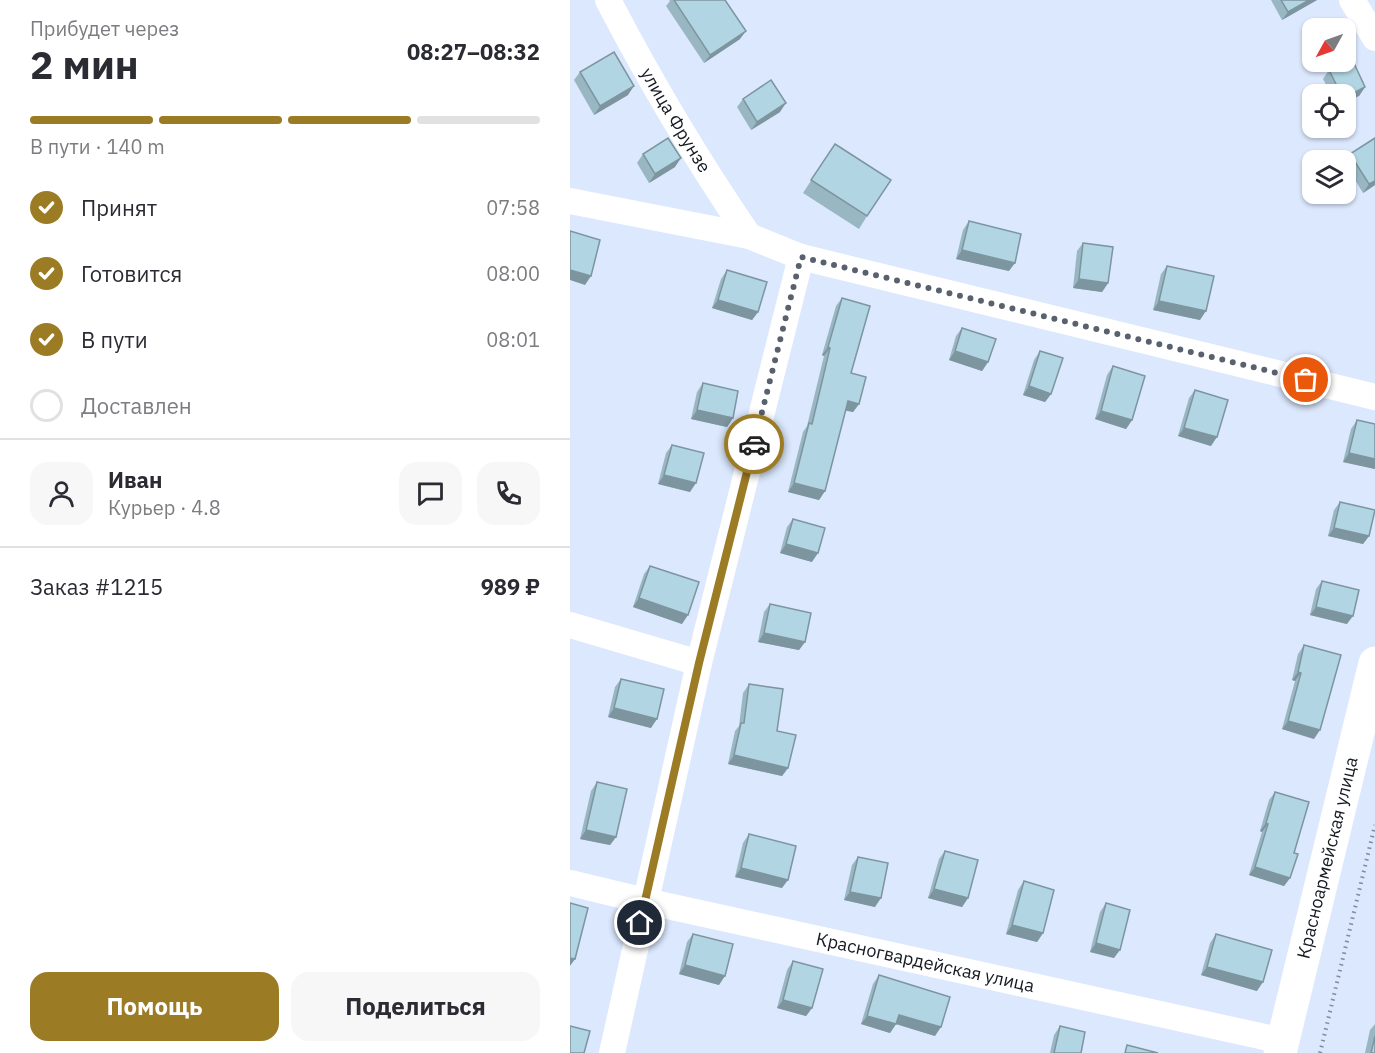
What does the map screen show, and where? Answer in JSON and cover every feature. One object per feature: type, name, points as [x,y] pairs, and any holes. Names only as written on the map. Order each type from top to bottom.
[{"type":"street","name":"улица Фрунзе","points":[[608,0],[653,85],[717,190],[749,236]]},
{"type":"street","points":[[1352,0],[1375,38]]},
{"type":"street","points":[[570,201],[749,236],[801,257],[1375,397]]},
{"type":"street","points":[[612,1053],[699,663],[801,257]]},
{"type":"street","points":[[570,625],[699,663]]},
{"type":"street","name":"Красноармейская улица","points":[[1281,1047],[1375,663]]},
{"type":"street","name":"Красногвардейская улица","points":[[570,883],[1281,1047]]},
{"type":"path","points":[[1320,1053],[1375,825]]},
{"type":"building","points":[[674,0],[725,0],[746,31],[710,55]]},
{"type":"building","points":[[1281,0],[1309,0],[1288,12]]},
{"type":"building","points":[[614,52],[634,86],[600,106],[580,72]]},
{"type":"building","points":[[1356,68],[1365,87],[1356,92],[1356,84],[1336,84],[1330,72],[1356,72]]},
{"type":"building","points":[[771,80],[786,103],[757,122],[743,99]]},
{"type":"building","points":[[668,138],[681,158],[655,174],[643,154]]},
{"type":"building","points":[[1375,138],[1375,181],[1369,184],[1356,163],[1356,150]]},
{"type":"building","points":[[835,144],[891,180],[867,216],[811,180]]},
{"type":"building","points":[[969,221],[1021,234],[1015,263],[962,250]]},
{"type":"building","points":[[570,231],[600,240],[591,276],[570,270]]},
{"type":"building","points":[[1083,243],[1113,247],[1108,283],[1079,279]]},
{"type":"building","points":[[1167,266],[1214,276],[1206,311],[1159,301]]},
{"type":"building","points":[[727,270],[767,282],[758,312],[718,300]]},
{"type":"building","points":[[842,298],[870,306],[851,373],[866,377],[859,404],[848,401],[825,491],[794,483],[809,423],[812,424],[830,348],[828,347]]},
{"type":"building","points":[[962,328],[996,339],[988,362],[955,351]]},
{"type":"building","points":[[1040,351],[1063,358],[1051,394],[1029,386]]},
{"type":"building","points":[[1113,366],[1145,376],[1132,420],[1101,411]]},
{"type":"building","points":[[703,383],[738,391],[733,418],[697,410]]},
{"type":"building","points":[[1195,390],[1228,400],[1217,437],[1184,428]]},
{"type":"building","points":[[1357,420],[1375,424],[1375,459],[1349,453]]},
{"type":"building","points":[[672,445],[704,453],[696,483],[664,475]]},
{"type":"building","points":[[1340,502],[1375,510],[1369,536],[1334,528]]},
{"type":"building","points":[[793,519],[825,528],[818,553],[786,544]]},
{"type":"building","points":[[650,566],[699,582],[688,615],[639,598]]},
{"type":"building","points":[[1322,581],[1359,590],[1353,616],[1316,607]]},
{"type":"building","points":[[770,604],[811,613],[805,642],[764,633]]},
{"type":"building","points":[[1304,645],[1341,655],[1320,730],[1288,721],[1301,673],[1298,672]]},
{"type":"building","points":[[621,679],[664,689],[657,719],[614,708]]},
{"type":"building","points":[[749,684],[783,689],[777,731],[796,735],[788,768],[734,755],[741,723],[744,723]]},
{"type":"building","points":[[597,782],[627,789],[616,837],[586,830]]},
{"type":"building","points":[[1275,792],[1309,802],[1294,853],[1298,854],[1290,878],[1255,867]]},
{"type":"building","points":[[749,834],[796,846],[788,880],[741,868]]},
{"type":"building","points":[[945,851],[978,860],[968,898],[934,889]]},
{"type":"building","points":[[858,857],[888,863],[881,898],[850,892]]},
{"type":"building","points":[[1024,881],[1054,890],[1043,933],[1012,925]]},
{"type":"building","points":[[570,903],[588,908],[575,959],[570,958]]},
{"type":"building","points":[[1106,903],[1130,910],[1120,950],[1096,943]]},
{"type":"building","points":[[693,934],[733,944],[725,976],[685,965]]},
{"type":"building","points":[[1216,934],[1272,950],[1263,982],[1207,967]]},
{"type":"building","points":[[793,961],[823,969],[812,1008],[783,1000]]},
{"type":"building","points":[[879,975],[950,997],[941,1027],[899,1015],[896,1024],[867,1016]]},
{"type":"building","points":[[570,1026],[590,1031],[584,1053],[570,1053]]},
{"type":"building","points":[[1060,1026],[1085,1032],[1081,1053],[1054,1053]]},
{"type":"building","points":[[1375,1036],[1375,1053],[1371,1053]]},
{"type":"building","points":[[1127,1045],[1158,1053],[1125,1053]]},
{"type":"way so far","points":[[754,444],[801,257],[1306,380]]},
{"type":"route","points":[[640,923],[699,663],[754,444]]}]
